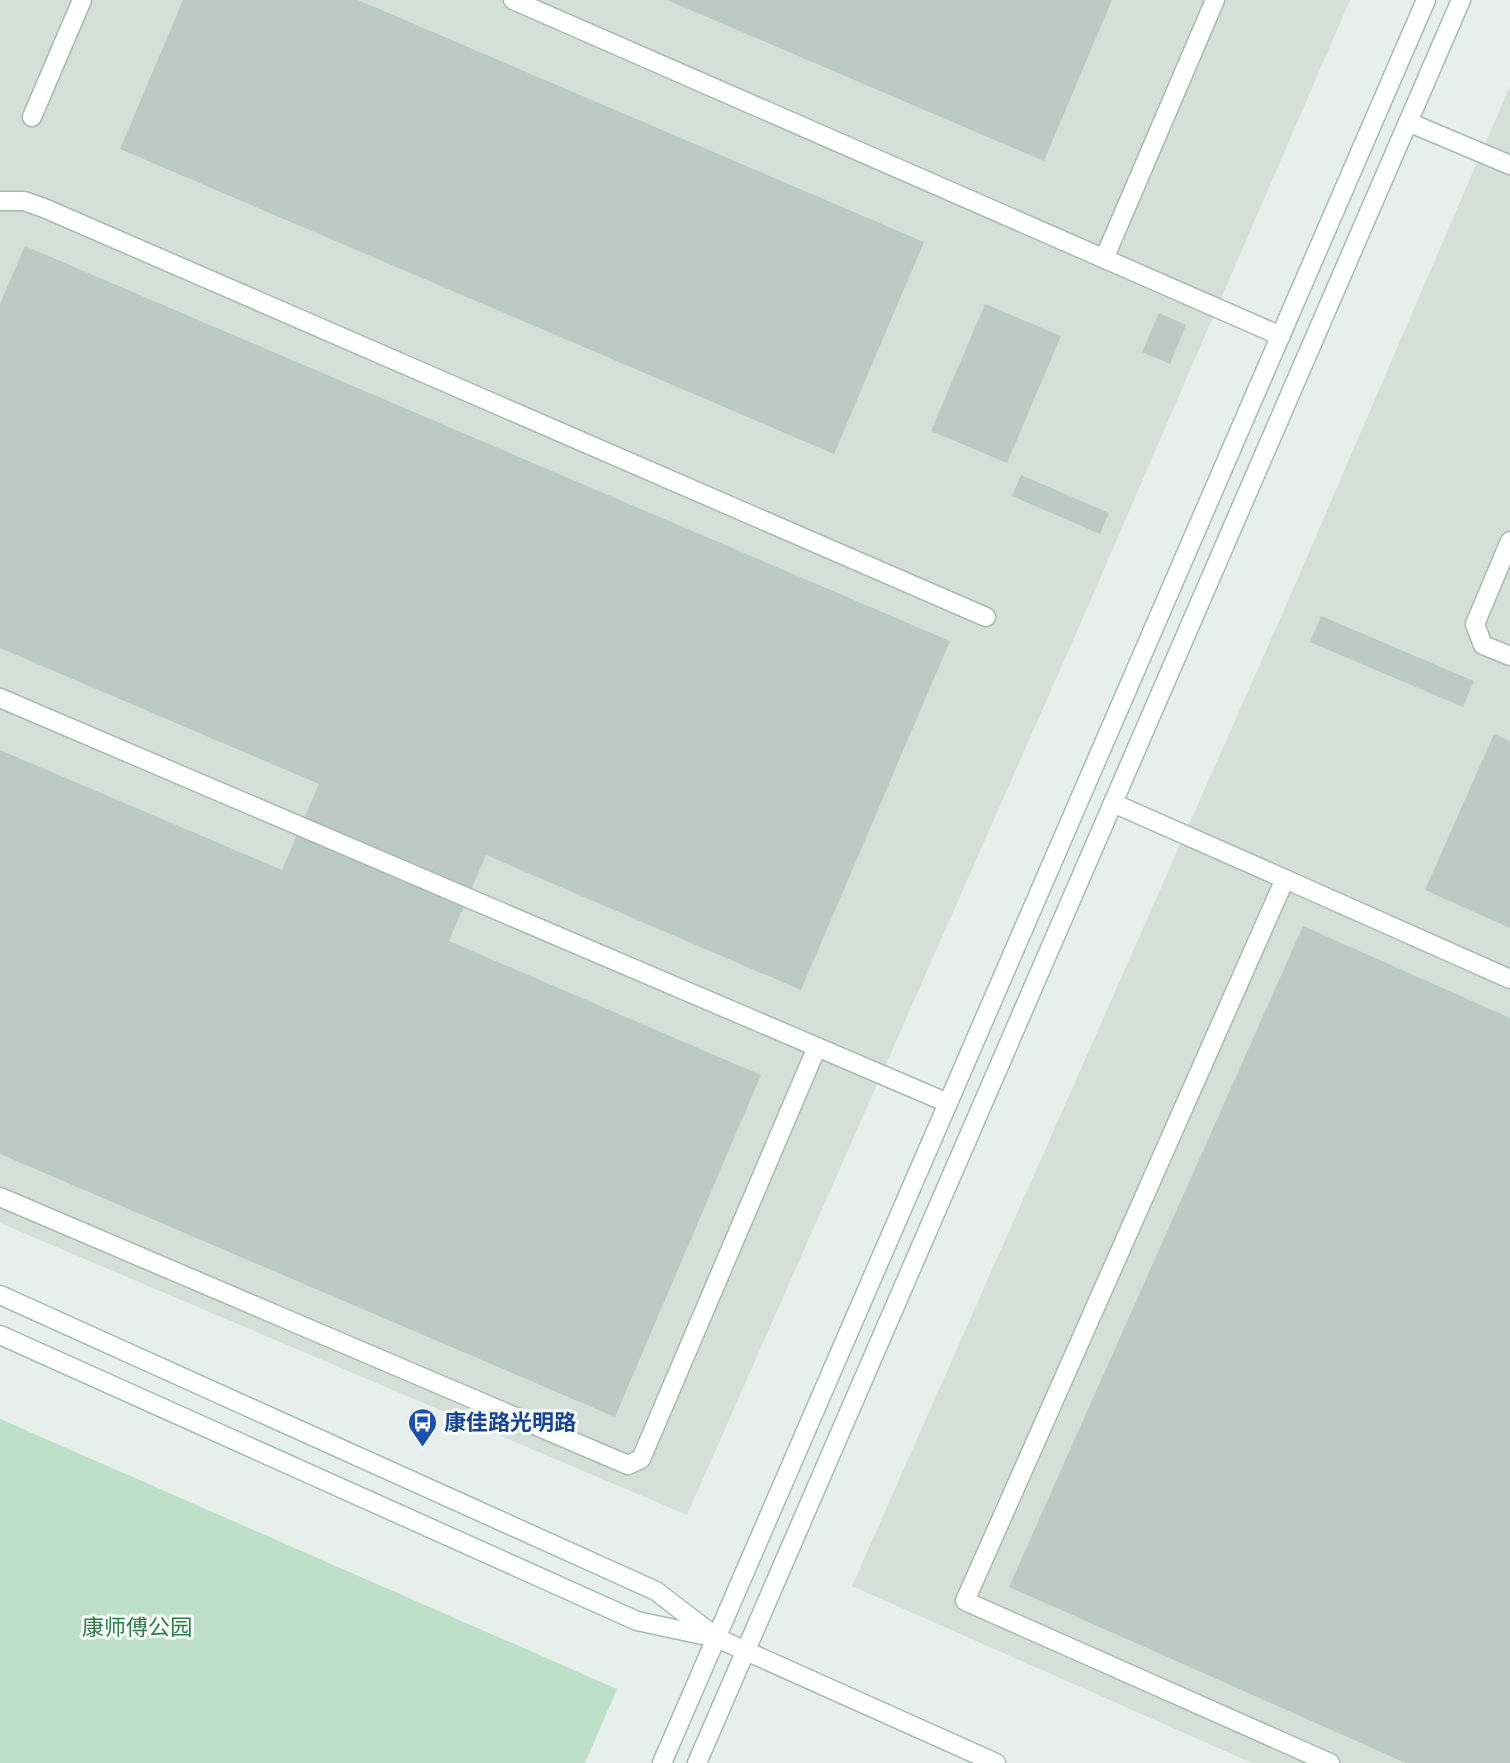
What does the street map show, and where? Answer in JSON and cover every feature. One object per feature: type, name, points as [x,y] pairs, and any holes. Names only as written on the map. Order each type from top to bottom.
[{"type":"street","points":[[32,117],[82,0]]},
{"type":"street","points":[[513,0],[1281,336]]},
{"type":"street","points":[[1104,259],[1215,0]]},
{"type":"street","points":[[662,1763],[1426,0]]},
{"type":"street","points":[[698,1763],[1461,0]]},
{"type":"street","points":[[1408,122],[1510,165]]},
{"type":"street","points":[[0,201],[24,201],[44,208],[986,617]]},
{"type":"street","points":[[1510,540],[1475,624],[1484,645],[1510,656]]},
{"type":"street","points":[[0,698],[948,1103]]},
{"type":"street","points":[[1113,803],[1510,979]]},
{"type":"street","points":[[1285,879],[965,1601],[1330,1763]]},
{"type":"street","points":[[0,1197],[628,1465],[641,1459],[818,1047]]},
{"type":"street","points":[[0,1295],[656,1591],[717,1638]]},
{"type":"street","points":[[0,1335],[637,1621],[717,1638],[996,1763]]},
{"type":"shaded area","points":[[0,0],[1350,0],[1086,611],[687,1515],[0,1223]]},
{"type":"shaded area","points":[[1510,86],[1510,1763],[1252,1763],[852,1586],[1291,594]]},
{"type":"green space","name":"康师傅公园","points":[[0,1419],[617,1689],[585,1763],[0,1763]]},
{"type":"building","points":[[183,0],[358,0],[924,242],[834,454],[120,149]]},
{"type":"building","points":[[667,0],[1112,0],[1044,161]]},
{"type":"building","points":[[25,246],[950,641],[801,990],[486,855],[449,941],[761,1075],[615,1417],[0,1154],[0,750],[282,870],[319,784],[0,648],[0,304]]},
{"type":"building","points":[[985,304],[1061,336],[1007,463],[931,431]]},
{"type":"building","points":[[1159,313],[1186,325],[1170,364],[1142,352]]},
{"type":"building","points":[[1021,475],[1109,513],[1100,534],[1012,496]]},
{"type":"building","points":[[1321,616],[1474,681],[1463,707],[1310,642]]},
{"type":"building","points":[[1494,734],[1510,741],[1510,928],[1425,890]]},
{"type":"building","points":[[1303,926],[1510,1018],[1510,1763],[1406,1763],[1009,1587]]},
{"type":"place","name":"康佳路光明路","points":[[423,1448]]}]
